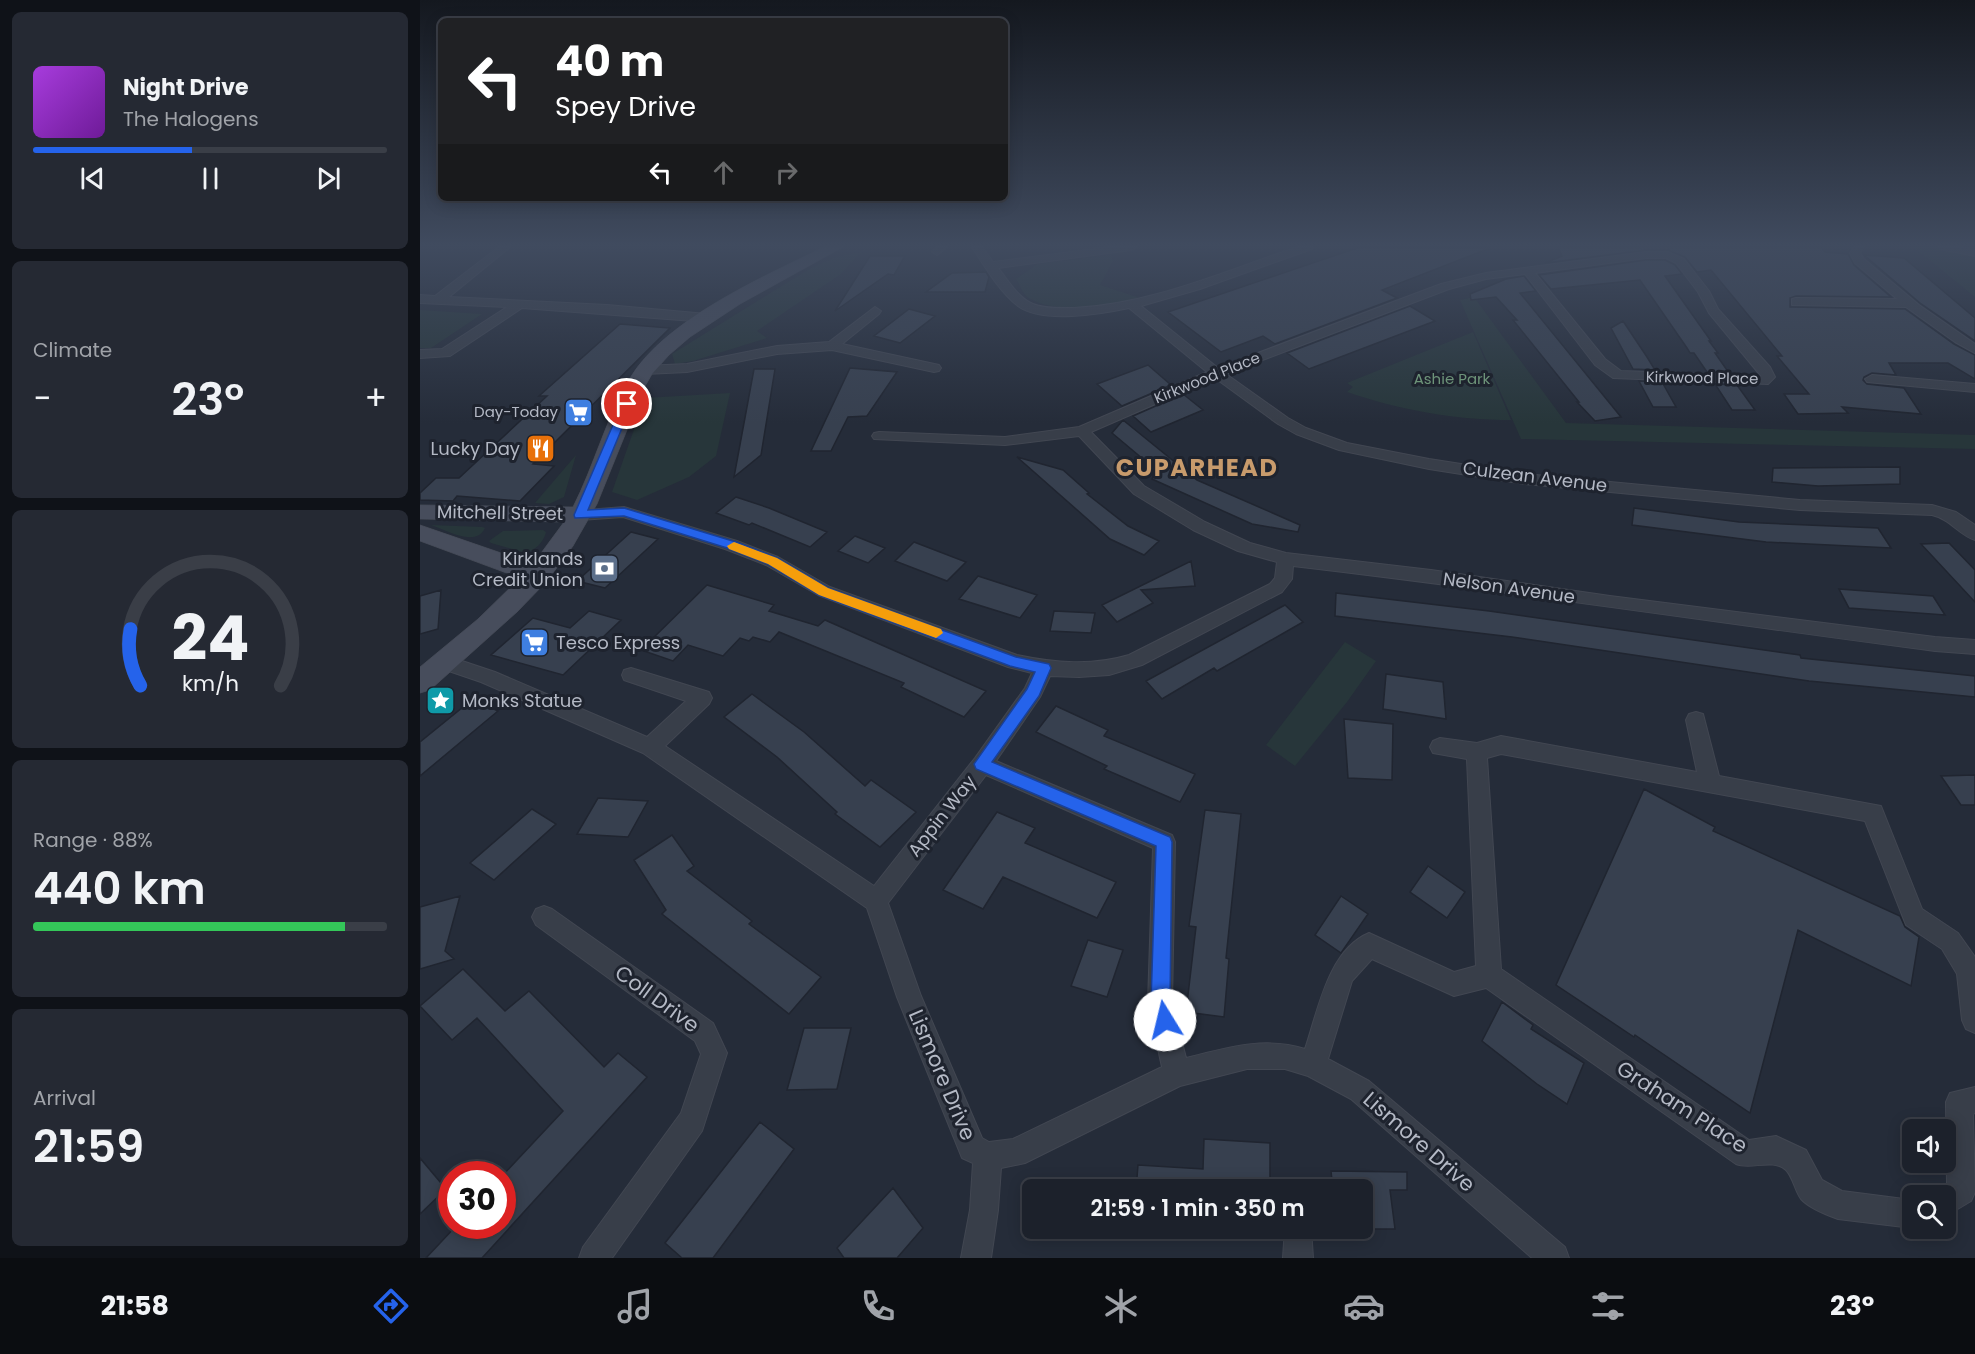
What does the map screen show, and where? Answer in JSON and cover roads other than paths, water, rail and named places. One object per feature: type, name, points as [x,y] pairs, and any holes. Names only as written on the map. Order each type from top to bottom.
[{"type":"street","points":[[420,354],[445,353],[517,306]]},
{"type":"street","points":[[543,306],[707,318]]},
{"type":"street","points":[[420,682],[492,622],[538,575],[580,515],[632,391],[645,370],[687,331],[729,306]]},
{"type":"street","points":[[1026,306],[1060,313],[1126,306]]},
{"type":"street","name":"Culzean Avenue","points":[[1133,306],[1216,373],[1283,421],[1317,438],[1344,447],[1429,464],[1525,478],[1800,505],[1932,510],[1946,512],[1960,520],[1975,534]]},
{"type":"street","name":"Kirkwood Place","points":[[879,436],[1005,441],[1082,431],[1135,406],[1216,373],[1393,306]]},
{"type":"street","name":"Kirkwood Place","points":[[1558,306],[1600,362],[1618,375],[1763,381],[1767,377],[1765,370],[1711,306]]},
{"type":"street","points":[[1910,306],[1943,331],[1975,349]]},
{"type":"street","points":[[832,346],[875,311]]},
{"type":"street","points":[[645,370],[687,368],[777,350],[832,346],[933,368]]},
{"type":"street","points":[[1919,368],[1930,384]]},
{"type":"street","points":[[1872,379],[1975,388]]},
{"type":"street","name":"Nelson Avenue","points":[[1082,431],[1139,490],[1199,526],[1244,547],[1286,559],[1431,576],[1610,602],[1935,644],[1975,647]]},
{"type":"street","name":"Mitchell Street","points":[[420,512],[580,515]]},
{"type":"street","points":[[580,515],[624,512],[731,545],[772,561],[824,591],[1015,662],[1044,668],[1079,670],[1109,668],[1135,660],[1276,588],[1283,579],[1286,559]]},
{"type":"street","name":"Mitchell Street","points":[[420,533],[538,575]]},
{"type":"street","points":[[444,662],[488,677],[650,747],[876,901]]},
{"type":"street","name":"Appin Way","points":[[876,901],[982,764],[1034,692],[1044,668]]},
{"type":"street","points":[[631,675],[702,698],[650,747]]},
{"type":"street","points":[[1696,720],[1710,783]]},
{"type":"street","points":[[1440,747],[1477,752],[1500,745],[1873,813],[1914,917],[1950,941],[1969,970],[1975,1020]]},
{"type":"street","points":[[1313,1065],[1342,974],[1369,945],[1454,984],[1489,975],[1477,752]]},
{"type":"street","points":[[982,764],[1164,842],[1160,1003],[1177,1074]]},
{"type":"street","name":"Lismore Drive","points":[[876,901],[909,997],[972,1148],[988,1156],[1015,1153],[1177,1074],[1247,1056],[1285,1056],[1313,1065],[1360,1090],[1554,1258]]},
{"type":"street","name":"Coll Drive","points":[[544,916],[704,1032],[714,1053],[692,1121],[594,1258]]},
{"type":"street","name":"Graham Place","points":[[1489,975],[1746,1154],[1776,1150],[1796,1160],[1812,1190],[1838,1205],[1902,1213]]},
{"type":"street","points":[[1956,1195],[1961,1191],[1959,1102],[1975,1100]]},
{"type":"street","points":[[976,1258],[984,1210],[988,1156]]},
{"type":"place","name":"Day-Today","points":[[579,412]]},
{"type":"place","name":"Lucky Day","points":[[541,449]]},
{"type":"place","name":"Kirklands Credit Union","points":[[604,569]]},
{"type":"place","name":"Tesco Express","points":[[535,643]]},
{"type":"place","name":"Monks Statue","points":[[441,701]]},
{"type":"district","name":"CUPARHEAD","points":[[1197,468]]},
{"type":"park label","name":"Ashie Park","points":[[1452,379]]}]
